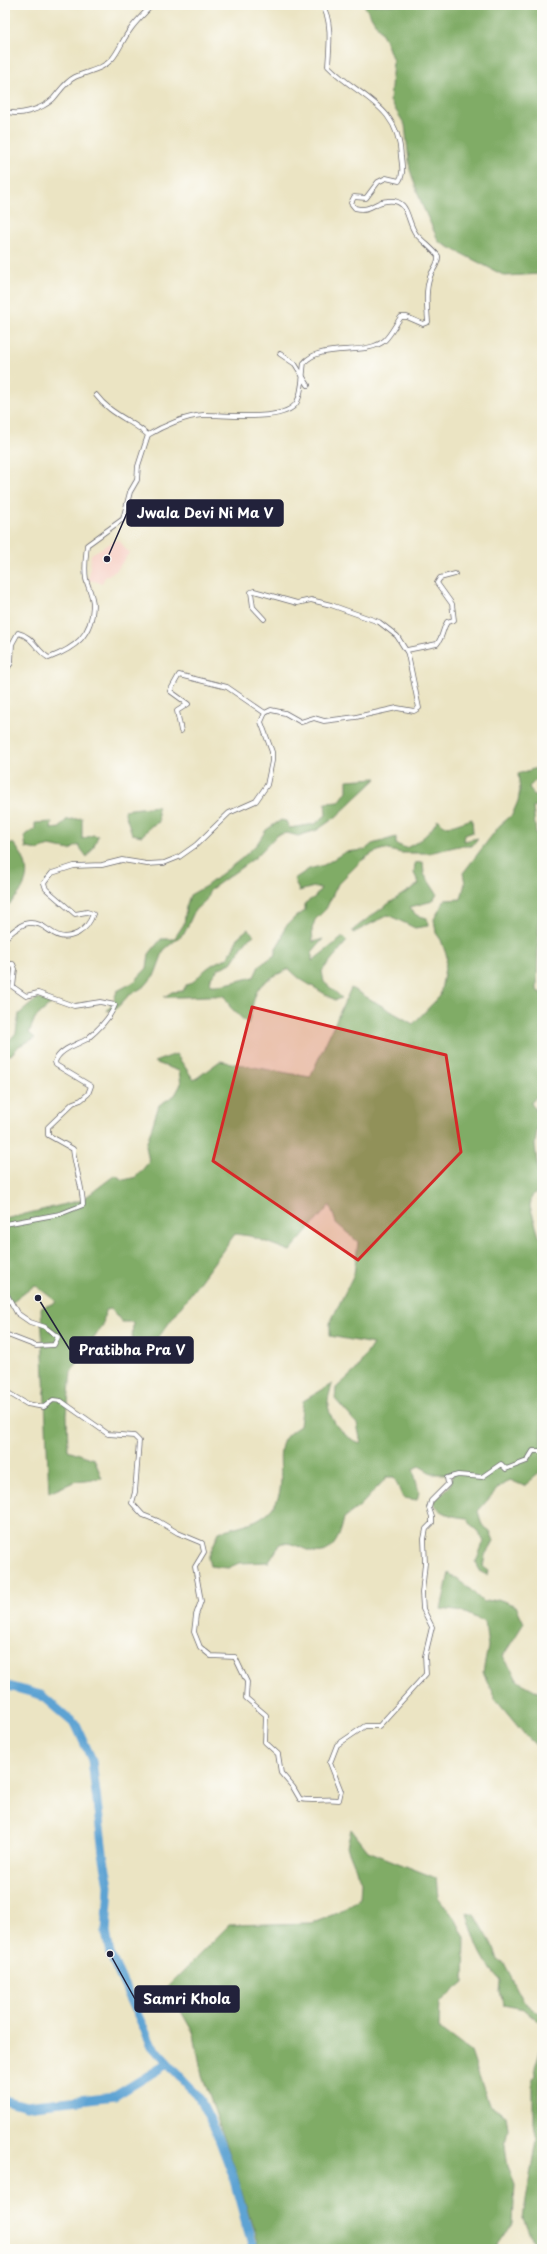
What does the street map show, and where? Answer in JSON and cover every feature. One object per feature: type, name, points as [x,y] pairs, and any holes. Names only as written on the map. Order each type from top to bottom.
[{"type":"street","points":[[5,111],[10,113],[24,112],[39,108],[53,99],[63,86],[74,77],[101,67],[112,59],[130,30],[152,5]]},
{"type":"street","points":[[148,435],[202,415],[261,416],[288,410],[297,403],[301,391],[304,363],[309,358],[338,350],[365,347],[385,340],[401,317],[407,317],[423,324],[428,322],[426,304],[428,283],[430,275],[438,261],[434,250],[416,234],[411,224],[409,214],[402,204],[397,201],[386,201],[365,210],[355,208],[351,203],[354,197],[366,198],[378,182],[386,178],[399,181],[402,172],[401,145],[390,117],[368,96],[338,76],[328,66],[327,11],[322,5]]},
{"type":"street","points":[[280,354],[295,364],[308,385]]},
{"type":"street","points":[[96,395],[112,412],[139,427],[148,435]]},
{"type":"street","points":[[5,671],[11,663],[12,644],[18,633],[25,634],[42,655],[49,658],[62,653],[82,641],[87,631],[93,605],[85,565],[87,545],[123,519],[130,492],[138,480],[138,466],[148,435]]},
{"type":"street","points":[[407,652],[408,648],[417,646],[427,648],[437,644],[443,636],[443,628],[447,622],[454,620],[452,604],[437,583],[440,578],[455,574]]},
{"type":"street","points":[[5,938],[17,928],[28,923],[37,924],[59,937],[69,938],[82,931],[91,921],[92,914],[87,912],[75,914],[46,889],[44,883],[52,873],[74,866],[102,865],[122,860],[147,864],[164,863],[179,857],[196,845],[229,813],[256,801],[267,785],[272,761],[272,752],[261,722],[265,713],[271,710],[285,713],[301,722],[314,718],[324,721],[356,717],[397,708],[414,711],[419,708],[407,652],[397,636],[380,622],[331,605],[311,600],[297,603],[254,591],[251,592],[252,607],[264,619]]},
{"type":"street","points":[[181,731],[177,711],[188,704],[170,692],[179,675],[227,688],[265,713]]},
{"type":"street","points":[[5,964],[13,964],[15,970],[13,987],[26,996],[38,993],[74,1006],[100,1002],[115,1005],[111,1015],[86,1040],[78,1042],[58,1055],[54,1062],[56,1065],[91,1086],[88,1094],[81,1100],[73,1103],[48,1127],[48,1135],[73,1149],[75,1170],[83,1193],[83,1205],[60,1214],[5,1224]]},
{"type":"street","points":[[5,1291],[17,1313],[30,1322],[45,1327],[58,1337],[54,1345],[36,1346],[5,1334]]},
{"type":"street","points":[[5,1391],[27,1404],[44,1407],[53,1400],[61,1401],[108,1434],[134,1436],[139,1441],[135,1492],[132,1503],[143,1515],[158,1521],[178,1533],[202,1543],[204,1552],[195,1567],[201,1601],[194,1624],[194,1632],[200,1647],[211,1656],[235,1657],[247,1682],[246,1698],[266,1715],[265,1742],[278,1754],[280,1773],[293,1787],[300,1799],[310,1802],[327,1799],[338,1800],[341,1791],[330,1763],[336,1745],[365,1726],[379,1726],[426,1674],[425,1656],[432,1627],[423,1609],[422,1593],[425,1564],[424,1539],[426,1529],[432,1523],[429,1508],[431,1501],[448,1484],[447,1478],[458,1475],[482,1477],[501,1464],[506,1469],[527,1460],[533,1451],[542,1451]]},
{"type":"highlighted area","points":[[252,1007],[446,1055],[461,1152],[358,1260],[213,1161]]},
{"type":"shaded area","points":[[118,539],[129,553],[116,571],[105,577],[102,583],[89,580],[91,554]]},
{"type":"green space","points":[[364,5],[542,5],[542,274],[505,276],[439,242],[422,205],[410,170],[405,125],[390,101],[393,61],[385,39]]},
{"type":"green space","points":[[536,768],[540,776],[529,787],[534,795],[542,795],[542,805],[533,807],[536,834],[542,835],[542,907],[539,908],[537,990],[542,993],[542,1090],[531,1103],[539,1115],[535,1145],[540,1189],[532,1196],[530,1206],[539,1236],[542,1239],[542,1471],[524,1486],[510,1480],[499,1487],[478,1511],[482,1525],[490,1531],[494,1541],[485,1555],[483,1567],[489,1571],[487,1575],[479,1571],[476,1561],[484,1541],[481,1535],[471,1525],[467,1518],[447,1514],[439,1509],[433,1502],[450,1486],[453,1474],[433,1474],[419,1466],[413,1469],[419,1492],[417,1500],[403,1498],[394,1477],[387,1477],[360,1506],[344,1518],[341,1530],[335,1542],[327,1550],[314,1552],[294,1545],[281,1543],[269,1562],[239,1563],[228,1568],[210,1566],[208,1558],[219,1532],[260,1518],[271,1509],[277,1499],[280,1488],[280,1455],[282,1445],[286,1437],[300,1426],[303,1401],[332,1384],[328,1403],[332,1418],[344,1434],[361,1443],[357,1424],[335,1399],[336,1388],[356,1370],[373,1344],[330,1336],[330,1323],[354,1274],[358,1242],[336,1223],[330,1205],[290,1251],[250,1236],[235,1234],[149,1350],[123,1352],[132,1340],[133,1322],[122,1322],[111,1309],[105,1310],[103,1325],[71,1372],[67,1415],[68,1450],[94,1459],[102,1478],[76,1481],[49,1493],[41,1308],[57,1302],[35,1285],[5,1308],[5,1219],[82,1200],[115,1175],[124,1180],[136,1177],[149,1162],[146,1145],[159,1105],[175,1095],[181,1084],[179,1071],[154,1062],[176,1054],[194,1080],[220,1061],[310,1077],[351,988],[413,1024],[440,996],[447,957],[441,940],[436,933],[434,919],[445,900],[461,899],[465,883],[463,873],[500,825],[512,815],[518,801],[520,790],[518,774]]},
{"type":"green space","points":[[377,778],[336,817],[317,830],[298,836],[287,833],[277,835],[256,857],[210,890],[206,900],[195,910],[185,932],[164,950],[155,974],[145,986],[128,996],[117,1008],[107,1011],[113,1003],[117,991],[134,982],[147,968],[149,954],[161,939],[174,939],[184,924],[186,907],[190,895],[206,886],[241,859],[257,844],[266,830],[281,820],[286,821],[289,828],[315,824],[326,815],[325,803],[339,802],[347,791],[347,780]]},
{"type":"green space","points":[[157,806],[159,822],[151,826],[142,836],[132,834],[124,810]]},
{"type":"green space","points":[[82,818],[82,839],[93,835],[98,836],[87,857],[78,845],[70,850],[49,846],[38,850],[26,848],[24,836],[35,829],[35,823],[52,822],[51,829],[60,828],[66,820]]},
{"type":"green space","points":[[438,819],[444,826],[454,825],[472,819],[473,832],[465,835],[464,841],[478,838],[472,846],[459,846],[429,853],[401,853],[384,849],[373,853],[361,861],[338,884],[326,909],[315,920],[312,929],[313,942],[323,939],[312,952],[312,961],[343,937],[347,941],[322,971],[324,982],[342,998],[335,1000],[300,979],[289,969],[269,979],[258,989],[253,1002],[248,1024],[230,1007],[225,996],[164,997],[172,992],[183,991],[186,985],[195,981],[203,972],[216,962],[228,958],[239,936],[248,929],[254,935],[247,940],[231,963],[218,969],[211,978],[210,985],[227,984],[254,977],[259,966],[276,954],[276,948],[282,938],[285,927],[295,917],[305,911],[305,903],[315,897],[321,888],[314,887],[299,891],[294,879],[309,869],[324,865],[345,852],[365,850],[372,844],[396,837],[396,844],[406,848],[425,836]]},
{"type":"green space","points":[[13,843],[20,852],[24,861],[26,877],[24,885],[19,893],[5,908],[5,844]]},
{"type":"green space","points":[[423,862],[424,874],[437,894],[433,901],[410,907],[416,915],[427,918],[428,926],[415,928],[388,915],[353,933],[353,930],[369,918],[419,884],[414,873],[415,863]]},
{"type":"green space","points":[[38,998],[51,1004],[35,1018],[29,1033],[35,1038],[19,1046],[11,1055],[5,1054],[5,1041],[7,1043],[16,1033],[19,1014]]},
{"type":"green space","points":[[449,1573],[470,1589],[483,1602],[498,1599],[516,1606],[524,1623],[503,1656],[518,1681],[542,1694],[542,1772],[540,1749],[525,1735],[495,1699],[483,1672],[488,1647],[485,1622],[463,1612],[441,1609]]},
{"type":"green space","points":[[351,1829],[368,1851],[436,1878],[438,1897],[456,1920],[465,1938],[464,1982],[440,2002],[439,2028],[471,2052],[489,2105],[506,2116],[508,2128],[505,2145],[508,2167],[515,2185],[513,2223],[495,2249],[259,2249],[236,2172],[202,2075],[194,2034],[167,1987],[229,1925],[311,1923],[340,1912],[360,1898],[361,1882],[347,1847]]},
{"type":"green space","points":[[467,1912],[475,1914],[491,1942],[498,1960],[503,1962],[524,2002],[542,2015],[542,2024],[524,2009],[503,2005],[500,1991],[501,1981],[488,1965],[479,1949]]},
{"type":"green space","points":[[542,2044],[539,2105],[542,2135],[542,2249],[535,2249],[523,2218],[536,2139],[533,2125],[533,2081],[536,2075],[535,2067]]},
{"type":"waterway","points":[[5,1685],[41,1695],[76,1725],[92,1760],[103,1853],[109,1886],[106,1932],[110,1954],[152,2046],[198,2096],[216,2131],[232,2173],[253,2249]]},
{"type":"waterway","points":[[5,2100],[26,2106],[115,2096],[167,2064]]},
{"type":"place","name":"Jwala Devi Ni Ma V","points":[[107,559]]},
{"type":"place","name":"Pratibha Pra V","points":[[38,1298]]},
{"type":"place","name":"Samri Khola","points":[[110,1954]]}]
